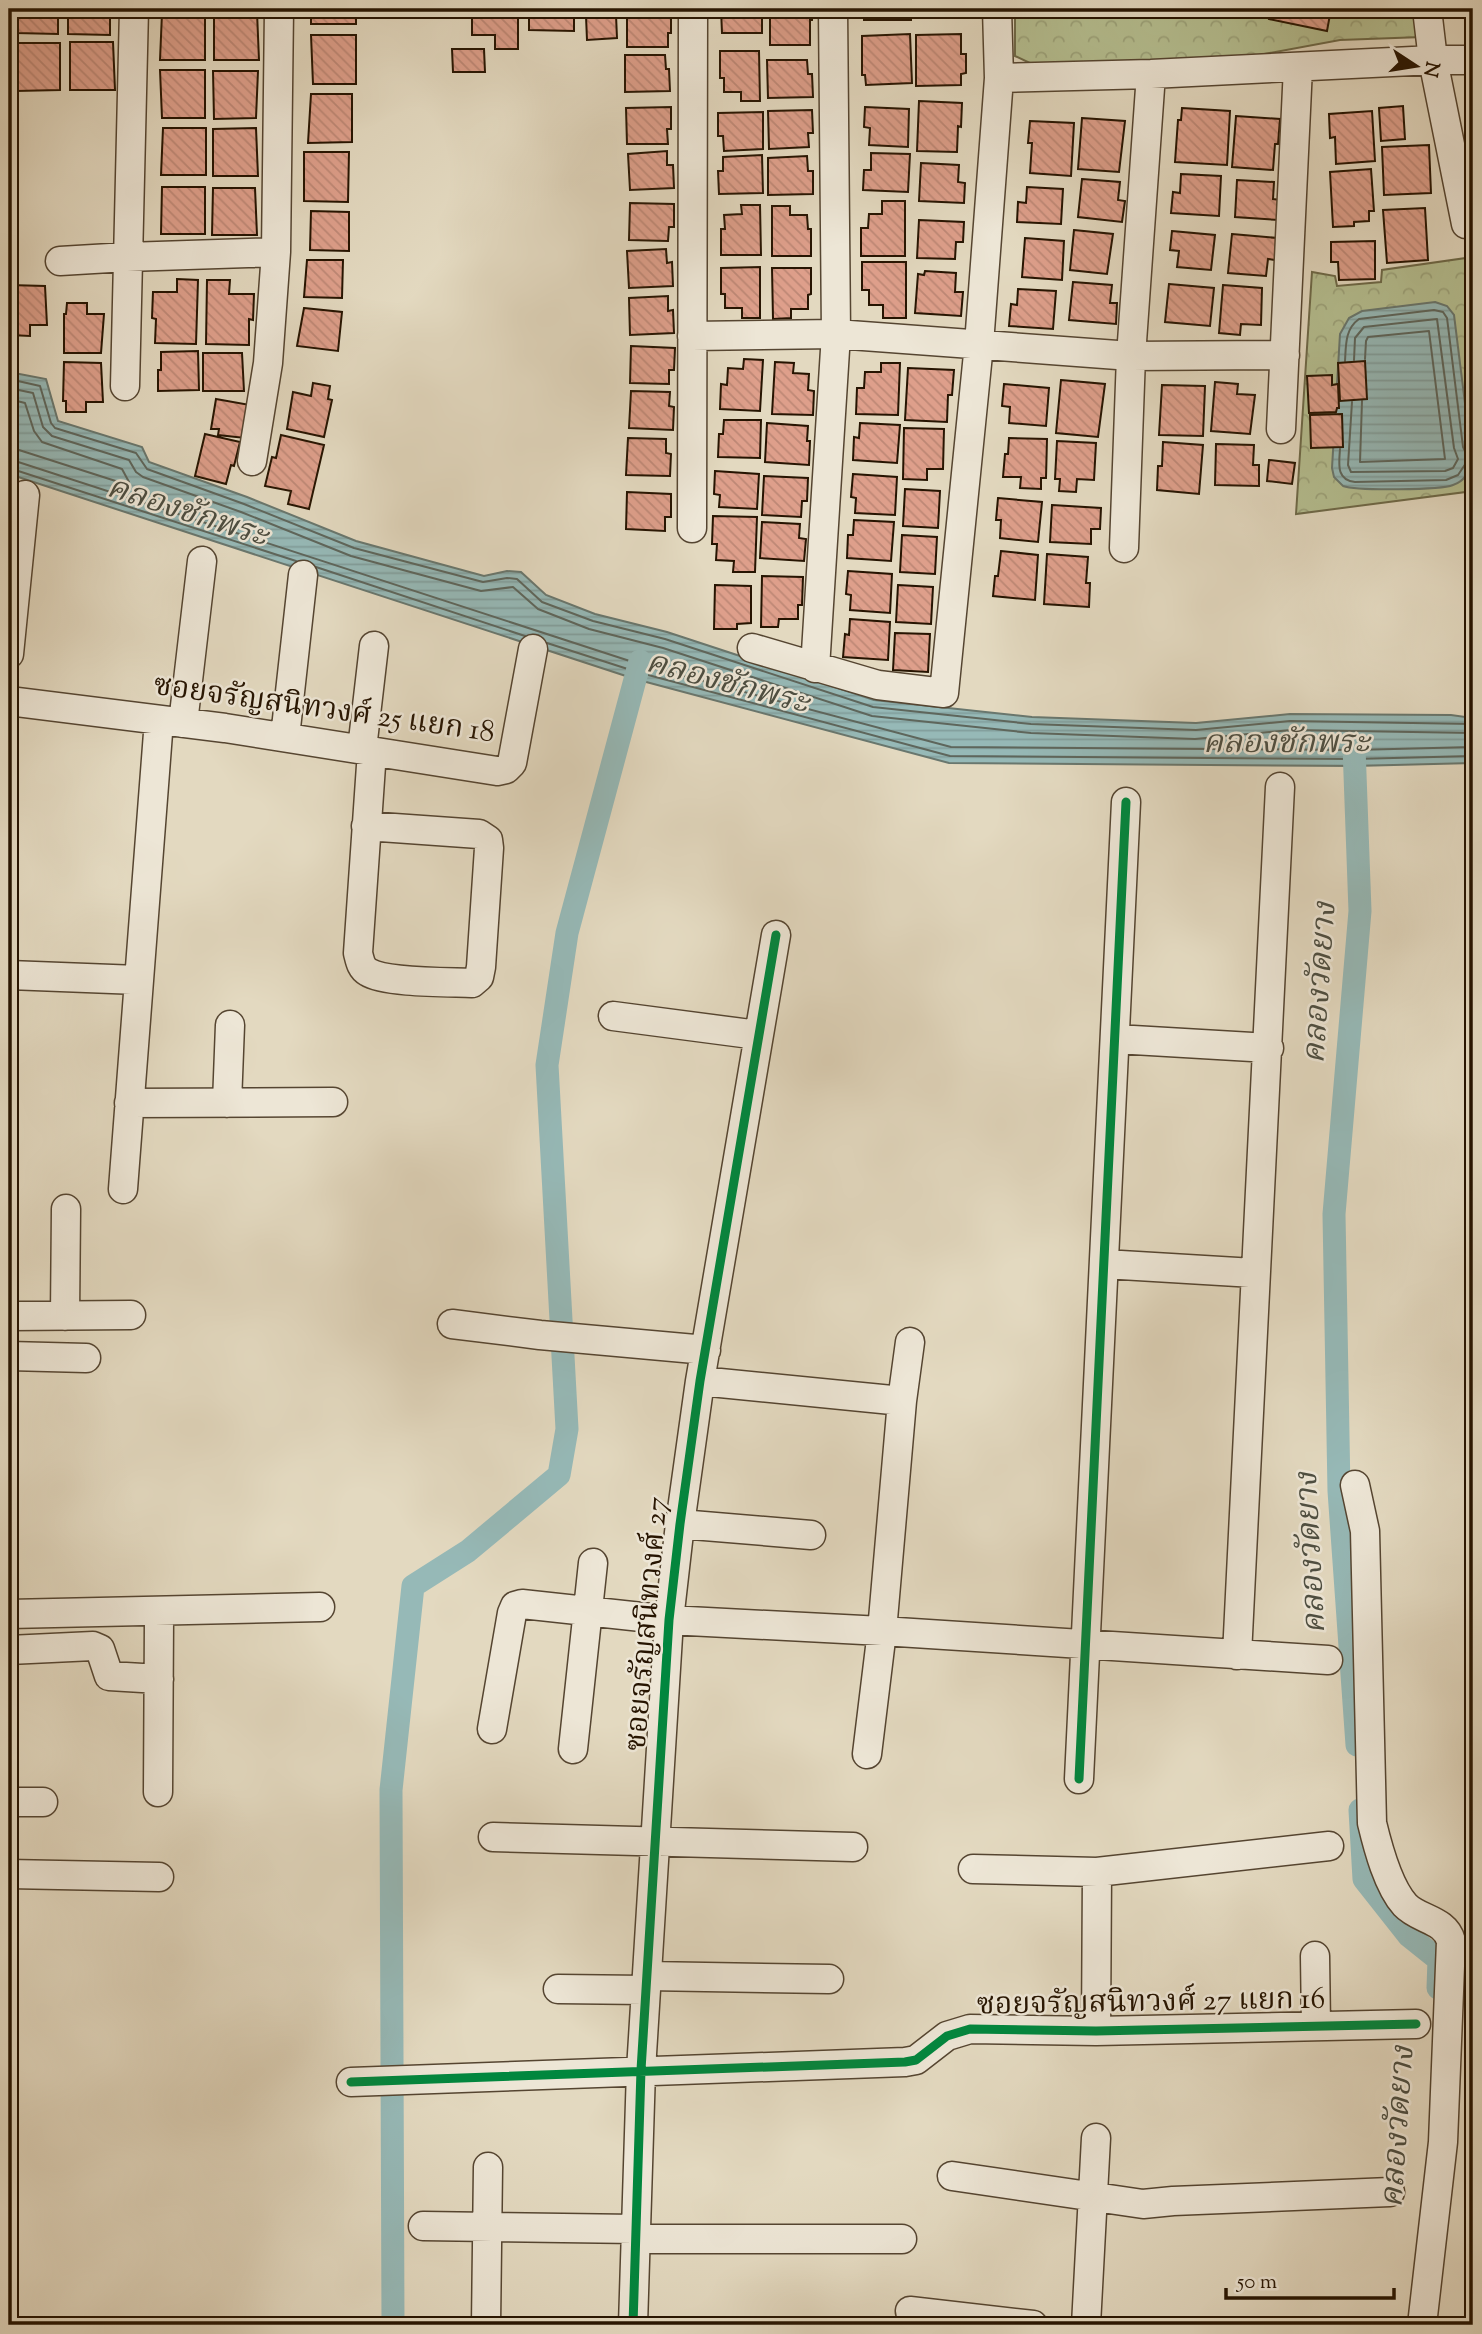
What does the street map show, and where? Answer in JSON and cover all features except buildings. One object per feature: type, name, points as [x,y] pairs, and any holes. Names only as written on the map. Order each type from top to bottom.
[{"type":"street","points":[[125,386],[134,9]]},
{"type":"street","points":[[252,461],[268,363],[276,252],[279,9]]},
{"type":"street","points":[[692,528],[693,9]]},
{"type":"street","points":[[815,668],[836,334],[833,9]]},
{"type":"street","points":[[752,648],[878,685],[944,693],[979,344],[999,78],[997,9]]},
{"type":"street","points":[[1427,9],[1433,60],[1466,224]]},
{"type":"street","points":[[999,78],[1473,60]]},
{"type":"street","points":[[1281,429],[1298,67]]},
{"type":"street","points":[[1124,548],[1131,356],[1151,74]]},
{"type":"street","points":[[60,261],[276,252]]},
{"type":"street","points":[[692,336],[836,334],[1131,356],[1285,355]]},
{"type":"street","points":[[9,654],[25,495]]},
{"type":"street","points":[[123,1189],[138,980],[171,722],[202,561]]},
{"type":"street","points":[[285,737],[303,575]]},
{"type":"street","points":[[366,826],[479,834],[488,840],[481,967],[479,977],[472,983],[411,981],[370,974],[361,966],[358,953],[374,646]]},
{"type":"street","name":"ซอยจรัญสนิทวงศ์ 25 แยก 18","points":[[9,701],[285,737],[496,771],[506,769],[512,763],[533,649]]},
{"type":"street","points":[[1237,1655],[1280,788]]},
{"type":"street","points":[[1079,1779],[1126,802]]},
{"type":"street","name":"ซอยจรัญสนิทวงศ์ 27","points":[[634,2325],[641,2070],[669,1620],[700,1381],[776,934]]},
{"type":"street","points":[[9,975],[138,980]]},
{"type":"street","points":[[613,1016],[758,1035]]},
{"type":"street","points":[[227,1103],[230,1025]]},
{"type":"street","points":[[1115,1039],[1269,1048]]},
{"type":"street","points":[[129,1103],[333,1102]]},
{"type":"street","points":[[65,1316],[66,1209]]},
{"type":"street","points":[[1104,1264],[1254,1273]]},
{"type":"street","points":[[9,1316],[131,1315]]},
{"type":"street","points":[[452,1324],[706,1350]]},
{"type":"street","points":[[867,1754],[882,1631],[909,1342]]},
{"type":"street","points":[[9,1356],[86,1358]]},
{"type":"street","points":[[700,1381],[902,1401]]},
{"type":"street","points":[[1355,1485],[1366,1531],[1372,1823],[1381,1859],[1403,1902],[1415,1914],[1442,1926],[1449,1933],[1451,1941],[1443,2142],[1422,2325]]},
{"type":"street","points":[[680,1524],[811,1535]]},
{"type":"street","points":[[573,1749],[593,1563]]},
{"type":"street","points":[[492,1729],[514,1606],[522,1604],[669,1620],[1328,1660]]},
{"type":"street","points":[[9,1614],[320,1607]]},
{"type":"street","points":[[158,1792],[159,1618]]},
{"type":"street","points":[[9,1650],[93,1646],[100,1649],[109,1676],[159,1679]]},
{"type":"street","points":[[9,1802],[43,1802]]},
{"type":"street","points":[[493,1837],[853,1847]]},
{"type":"street","points":[[972,1869],[1097,1872],[1329,1846]]},
{"type":"street","points":[[1096,2031],[1097,1872]]},
{"type":"street","points":[[9,1874],[159,1877]]},
{"type":"street","points":[[1315,1956],[1316,2026]]},
{"type":"street","points":[[558,1989],[646,1983],[829,1979]]},
{"type":"street","name":"ซอยจรัญสนิทวงศ์ 27 แยก 16","points":[[351,2082],[905,2062],[916,2060],[947,2036],[970,2029],[1096,2031],[1416,2024]]},
{"type":"street","points":[[1086,2325],[1096,2138]]},
{"type":"street","points":[[486,2325],[488,2167]]},
{"type":"street","points":[[952,2176],[1143,2204],[1390,2192]]},
{"type":"street","points":[[423,2226],[636,2234],[902,2239]]},
{"type":"street","points":[[910,2311],[1032,2325]]},
{"type":"green space","points":[[1015,9],[1418,9],[1422,37],[1340,40],[1259,55],[1194,61],[1034,65],[1015,56]]},
{"type":"green space","points":[[1473,257],[1473,491],[1296,514],[1312,272],[1335,276],[1337,286],[1381,282],[1382,270]]},
{"type":"water","points":[[1435,302],[1447,306],[1454,315],[1472,460],[1468,472],[1461,481],[1445,487],[1381,489],[1343,486],[1334,477],[1332,468],[1340,334],[1349,318],[1362,311]]},
{"type":"water","name":"คลองชักพระ","points":[[9,372],[46,379],[58,421],[142,447],[149,462],[247,497],[356,541],[484,576],[507,571],[521,572],[546,595],[595,614],[667,632],[874,700],[1032,717],[1196,723],[1290,714],[1451,715],[1473,718],[1473,763],[1354,766],[949,763],[635,679],[9,474]]},
{"type":"waterway","name":"คลองชักพระ","points":[[393,2325],[391,1790],[413,1586],[468,1551],[559,1475],[567,1429],[547,1065],[567,933],[640,661]]},
{"type":"waterway","name":"คลองวัดยาง","points":[[1354,747],[1360,911],[1334,1214],[1339,1491],[1357,1745]]},
{"type":"waterway","name":"คลองวัดยาง","points":[[1360,1810],[1364,1879],[1409,1936],[1439,1960],[1438,1988]]},
{"type":"cycle path","points":[[1079,1779],[1126,802]]},
{"type":"cycle path","points":[[633,2325],[641,2070],[669,1620],[700,1381],[776,935]]},
{"type":"cycle path","points":[[351,2082],[905,2062],[916,2060],[947,2036],[970,2029],[1096,2031],[1416,2024]]}]
